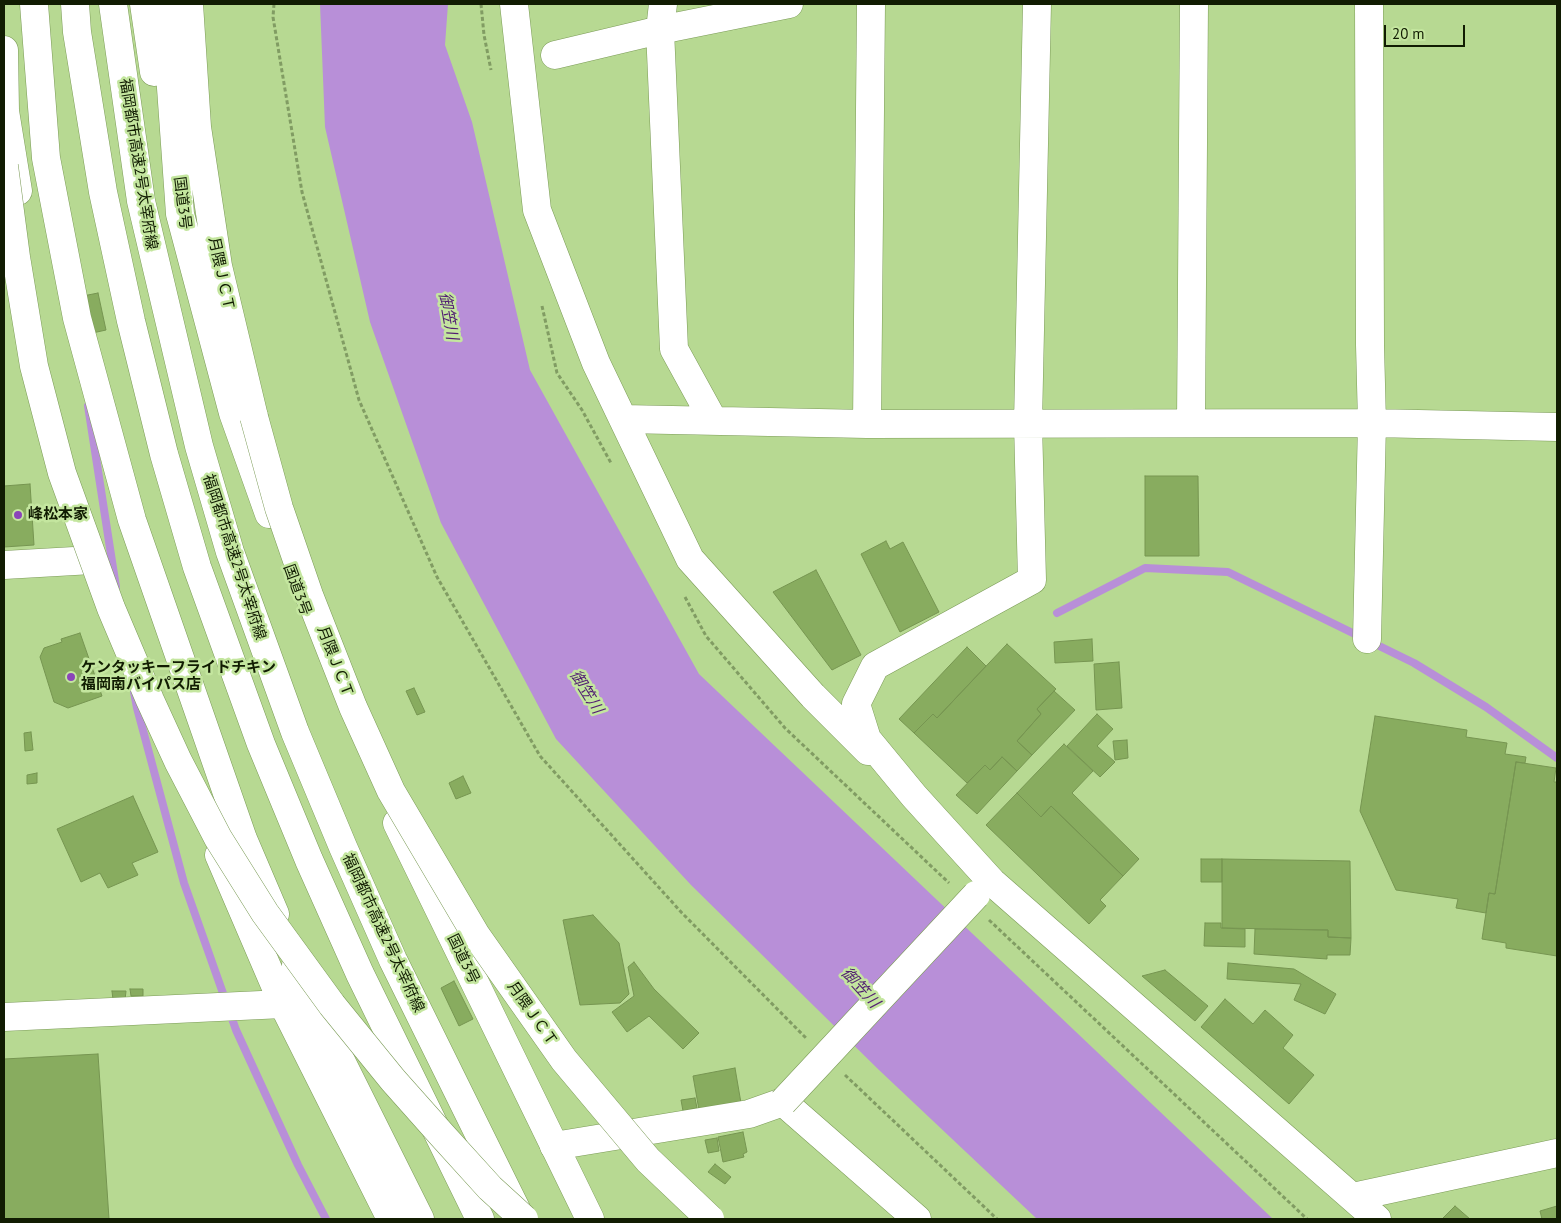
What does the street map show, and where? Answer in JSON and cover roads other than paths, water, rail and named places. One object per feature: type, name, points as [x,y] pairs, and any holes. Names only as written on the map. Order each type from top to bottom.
[{"type":"main road","points":[[34,4],[46,158],[77,318],[132,520],[243,839],[310,997],[420,1219]]},
{"type":"main road","points":[[75,4],[77,32],[104,192],[131,320],[164,454],[196,567],[261,744],[331,909],[360,974],[480,1219]]},
{"type":"main road","name":"福岡都市高速2号太宰府線","points":[[114,4],[141,201],[199,446],[230,552],[295,732],[364,894],[393,960],[522,1219]]},
{"type":"main road","points":[[144,4],[154,72],[180,214]]},
{"type":"main road","name":"国道3号","points":[[165,4],[180,214],[233,413],[333,690],[590,1219]]},
{"type":"main road","name":"月隈ＪＣＴ","points":[[189,4],[197,127],[218,266],[254,417],[279,508],[309,595],[353,707],[391,791],[476,935],[564,1060],[648,1160],[710,1219]]},
{"type":"main road","points":[[514,4],[537,210],[596,363],[690,559],[813,696],[914,796]]},
{"type":"main road","points":[[663,4],[660,30],[674,348],[713,420]]},
{"type":"main road","points":[[555,55],[660,30],[789,4]]},
{"type":"main road","points":[[867,424],[871,4]]},
{"type":"main road","points":[[1037,4],[1028,423],[1032,580],[875,666],[856,704],[867,739],[914,796],[984,889],[1377,1219]]},
{"type":"main road","points":[[1191,423],[1194,4]]},
{"type":"main road","points":[[1367,639],[1372,423],[1369,4]]},
{"type":"main road","points":[[4,50],[5,111],[62,469],[92,560],[283,1004],[391,1219]]},
{"type":"main road","name":"福岡都市高速2号太宰府線","points":[[4,166],[16,257],[34,366],[62,473],[112,608],[150,700],[178,761],[218,838],[260,904],[332,1005],[440,1134],[490,1188],[522,1219]]},
{"type":"main road","points":[[623,418],[867,424],[1372,423],[1557,427]]},
{"type":"main road","points":[[4,566],[92,560]]},
{"type":"main road","points":[[554,1146],[749,1114],[783,1102],[984,889]]},
{"type":"main road","points":[[4,1017],[283,1004]]},
{"type":"main road","points":[[783,1102],[917,1219]]},
{"type":"main road","points":[[1353,1197],[1557,1153]]},
{"type":"water","name":"御笠川","points":[[320,4],[448,4],[445,45],[472,122],[530,370],[699,674],[1273,1219],[1037,1219],[879,1070],[691,885],[556,739],[441,523],[370,322],[325,127]]},
{"type":"waterway","points":[[88,406],[116,587]]},
{"type":"waterway","points":[[1057,613],[1145,568],[1228,572],[1414,663],[1486,707],[1557,758]]},
{"type":"waterway","points":[[134,692],[184,883],[236,1030],[298,1165],[326,1219]]},
{"type":"place","name":"峰松本家","points":[[18,515]]},
{"type":"place","name":"ケンタッキーフライドチキン 福岡南バイパス店","points":[[71,677]]}]
